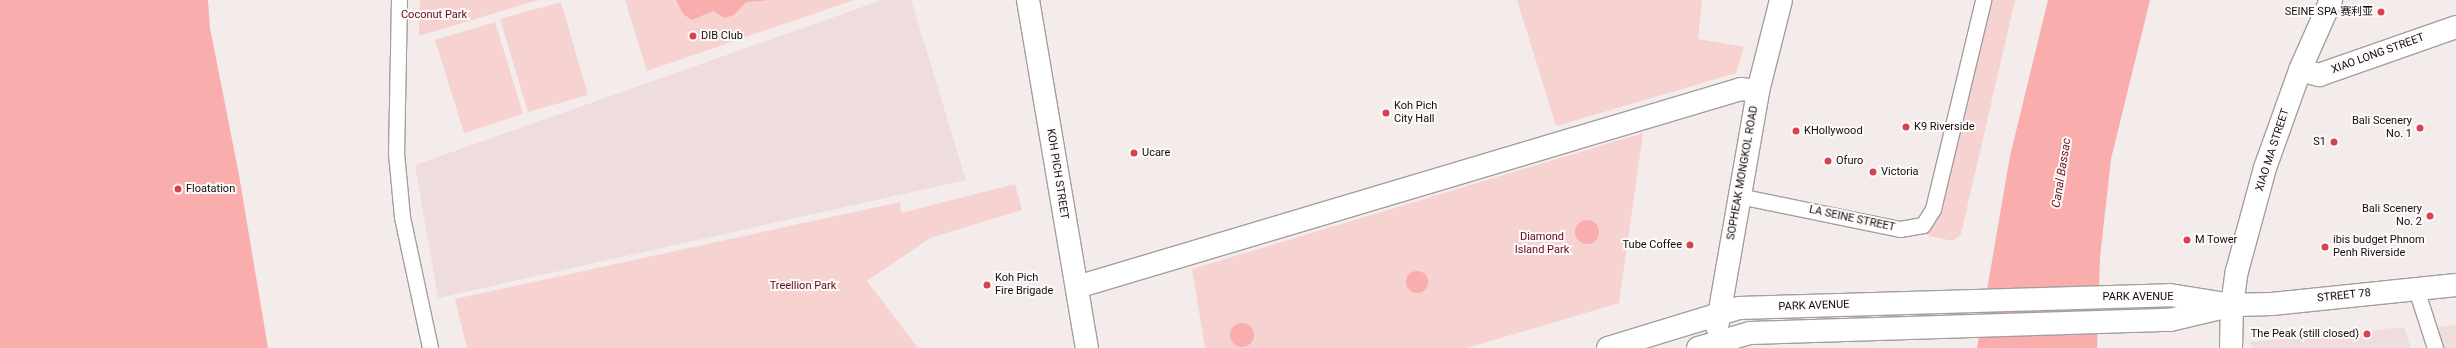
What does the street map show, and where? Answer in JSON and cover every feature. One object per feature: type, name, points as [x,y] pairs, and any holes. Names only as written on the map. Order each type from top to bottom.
[{"type":"main road","name":"KOH PICH STREET","points":[[1028,0],[1087,348]]},
{"type":"main road","name":"SOPHEAK MONGKOL ROAD","points":[[1709,346],[1719,315],[1758,92],[1781,0]]},
{"type":"main road","name":"XIAO MA STREET","points":[[2232,348],[2232,305],[2265,168],[2300,70],[2331,0]]},
{"type":"main road","name":"XIAO LONG STREET","points":[[2300,70],[2320,75],[2456,27]]},
{"type":"main road","points":[[1077,287],[1741,89],[1758,92]]},
{"type":"main road","name":"STREET 78","points":[[2232,305],[2456,285]]},
{"type":"main road","name":"PARK AVENUE","points":[[1608,348],[1739,308],[2170,295],[2232,305]]},
{"type":"main road","name":"PARK AVENUE","points":[[1709,346],[1750,333],[1934,326],[2170,320],[2232,305]]},
{"type":"street","points":[[399,0],[396,153],[402,218],[430,348]]},
{"type":"street","name":"LA SEINE STREET","points":[[1739,196],[1900,229],[1923,225],[1933,209],[1983,0]]},
{"type":"street","points":[[2416,289],[2435,348]]},
{"type":"shaded area","points":[[882,0],[911,0],[966,180],[438,298],[415,165]]},
{"type":"shaded area","points":[[2456,325],[2456,348],[2428,348],[2422,329]]},
{"type":"shaded area","name":"The Peak (still closed)","points":[[2404,327],[2411,348],[2252,348],[2250,342]]},
{"type":"green space","name":"Coconut Park","points":[[420,0],[538,0],[419,36]]},
{"type":"green space","name":"DIB Club","points":[[625,0],[854,0],[647,71]]},
{"type":"green space","points":[[1517,0],[1702,0],[1698,39],[1744,47],[1736,73],[1556,126]]},
{"type":"green space","points":[[1983,0],[2015,0],[1961,234],[1953,241],[1900,229],[1923,225]]},
{"type":"green space","points":[[561,2],[588,95],[528,112],[500,19]]},
{"type":"green space","points":[[495,22],[523,114],[464,133],[435,40]]},
{"type":"green space","name":"Diamond Island Park","points":[[1643,133],[1619,303],[1467,348],[1205,348],[1192,269]]},
{"type":"green space","name":"Treellion Park","points":[[1015,184],[1022,210],[930,238],[867,281],[918,348],[467,348],[455,299],[900,202],[901,213]]},
{"type":"water","points":[[0,0],[208,0],[210,28],[239,175],[268,348],[0,348]]},
{"type":"water","points":[[676,0],[769,0],[746,2],[734,15],[725,18],[713,11],[692,20],[683,14]]},
{"type":"water","name":"Canal Bassac","points":[[2048,0],[2150,0],[2111,159],[2100,257],[2097,348],[1977,348],[2010,156]]},
{"type":"water","points":[[1587,220],[1596,223],[1599,232],[1596,241],[1587,244],[1578,241],[1575,232],[1578,223]]},
{"type":"water","points":[[1417,271],[1425,274],[1428,282],[1425,290],[1417,293],[1409,290],[1406,282],[1409,274]]},
{"type":"water","points":[[1242,323],[1251,326],[1254,335],[1251,344],[1242,347],[1233,344],[1230,335],[1233,326]]},
{"type":"place","name":"SEINE SPA 赛利亚","points":[[2381,12]]},
{"type":"place","name":"DIB Club","points":[[693,36]]},
{"type":"place","name":"Koh Pich City Hall","points":[[1386,113]]},
{"type":"place","name":"K9 Riverside","points":[[1906,127]]},
{"type":"place","name":"Bali Scenery No. 1","points":[[2420,128]]},
{"type":"place","name":"KHollywood","points":[[1796,131]]},
{"type":"place","name":"S1","points":[[2334,142]]},
{"type":"place","name":"Ucare","points":[[1134,153]]},
{"type":"place","name":"Ofuro","points":[[1828,161]]},
{"type":"place","name":"Victoria","points":[[1873,172]]},
{"type":"place","name":"Floatation","points":[[178,189]]},
{"type":"place","name":"Bali Scenery No. 2","points":[[2430,216]]},
{"type":"place","name":"M Tower","points":[[2187,240]]},
{"type":"place","name":"Tube Coffee","points":[[1690,245]]},
{"type":"place","name":"ibis budget Phnom Penh Riverside","points":[[2325,247]]},
{"type":"place","name":"Koh Pich Fire Brigade","points":[[987,285]]},
{"type":"place","name":"The Peak (still closed)","points":[[2367,334]]}]
